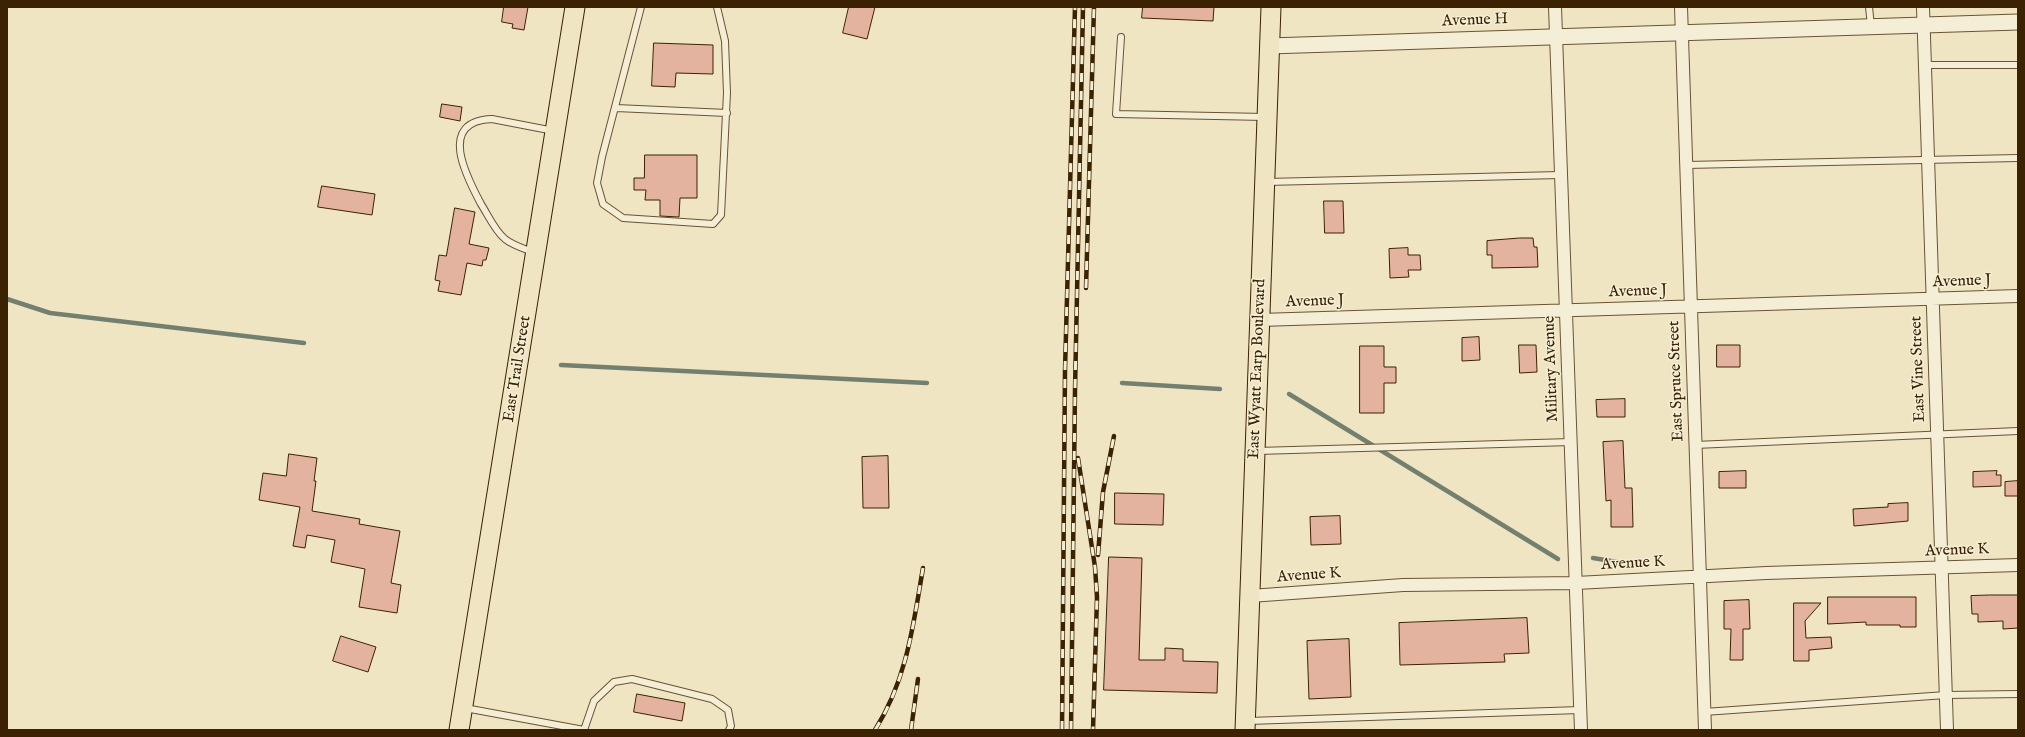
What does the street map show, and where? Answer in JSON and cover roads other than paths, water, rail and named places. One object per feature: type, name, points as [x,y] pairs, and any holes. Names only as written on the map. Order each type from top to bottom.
[{"type":"main road","name":"East Trail Street","points":[[459,730],[537,254],[575,7]]},
{"type":"main road","name":"East Wyatt Earp Boulevard","points":[[1246,725],[1271,7]]},
{"type":"street","name":"Military Avenue","points":[[1555,7],[1581,730]]},
{"type":"street","name":"East Spruce Street","points":[[1681,7],[1705,730]]},
{"type":"street","name":"East Vine Street","points":[[1922,7],[1947,730]]},
{"type":"street","name":"Avenue H","points":[[1269,46],[2018,22]]},
{"type":"street","name":"Avenue J","points":[[1260,320],[2018,296]]},
{"type":"street","name":"Avenue K","points":[[1250,596],[1403,585],[1576,583],[2018,564]]},
{"type":"lane","points":[[641,7],[597,183],[603,204],[623,218],[713,224],[721,215],[727,113],[725,42],[717,7]]},
{"type":"lane","points":[[1869,7],[1871,26]]},
{"type":"lane","points":[[1121,37],[1116,114],[1267,117]]},
{"type":"lane","points":[[1924,64],[2016,65]]},
{"type":"lane","points":[[616,108],[727,113]]},
{"type":"lane","points":[[537,254],[506,240],[492,221],[465,173],[460,161],[460,146],[463,132],[470,124],[482,120],[492,119],[555,131]]},
{"type":"lane","points":[[1686,165],[2018,158]]},
{"type":"lane","points":[[1265,182],[1560,175]]},
{"type":"lane","points":[[1695,445],[2018,431]]},
{"type":"lane","points":[[1255,451],[1571,442]]},
{"type":"lane","points":[[463,708],[584,730],[594,701],[614,682],[632,679],[712,699],[728,710],[731,726],[729,730]]},
{"type":"lane","points":[[1704,712],[1946,695],[2018,694]]},
{"type":"lane","points":[[1246,725],[1580,710]]},
{"type":"waterway","points":[[7,299],[50,313],[304,343]]},
{"type":"waterway","points":[[561,365],[927,383]]},
{"type":"waterway","points":[[1122,383],[1220,389]]},
{"type":"waterway","points":[[1289,394],[1558,559]]},
{"type":"waterway","points":[[1593,558],[1635,565]]},
{"type":"railway","points":[[1062,730],[1065,370],[1075,7]]},
{"type":"railway","points":[[1071,730],[1075,390],[1083,7]]},
{"type":"railway","points":[[1086,288],[1094,7]]},
{"type":"railway","points":[[1098,555],[1103,492],[1114,436]]},
{"type":"railway","points":[[1078,458],[1095,567],[1097,597],[1093,730]]},
{"type":"railway","points":[[875,730],[886,711],[902,672],[912,631],[923,568]]},
{"type":"railway","points":[[911,730],[918,679]]}]
